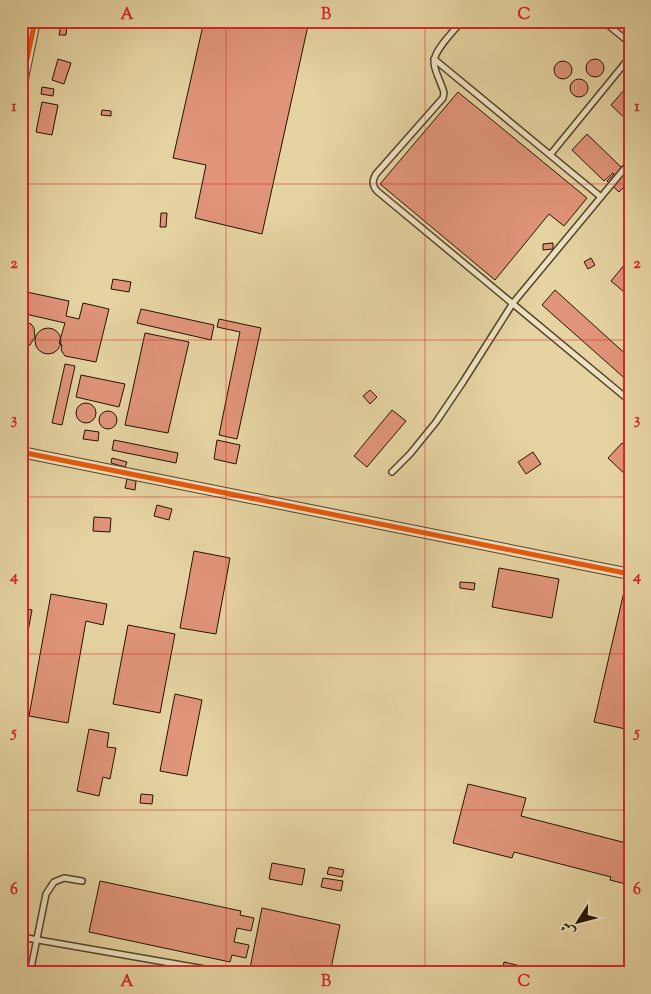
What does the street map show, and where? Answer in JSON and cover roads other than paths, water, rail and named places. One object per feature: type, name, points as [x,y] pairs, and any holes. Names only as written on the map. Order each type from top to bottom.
[{"type":"street","points":[[21,88],[34,21]]},
{"type":"street","points":[[21,452],[630,574]]},
{"type":"lane","points":[[462,21],[436,52],[434,59],[444,93],[443,98],[376,174],[372,180],[373,186],[630,401]]},
{"type":"lane","points":[[603,21],[630,43]]},
{"type":"lane","points":[[550,155],[630,57]]},
{"type":"lane","points":[[434,59],[601,197]]},
{"type":"lane","points":[[392,472],[410,454],[436,422],[464,382],[513,303],[630,162]]},
{"type":"lane","points":[[30,973],[46,894],[54,882],[64,878],[82,881]]},
{"type":"lane","points":[[21,937],[228,973]]}]
